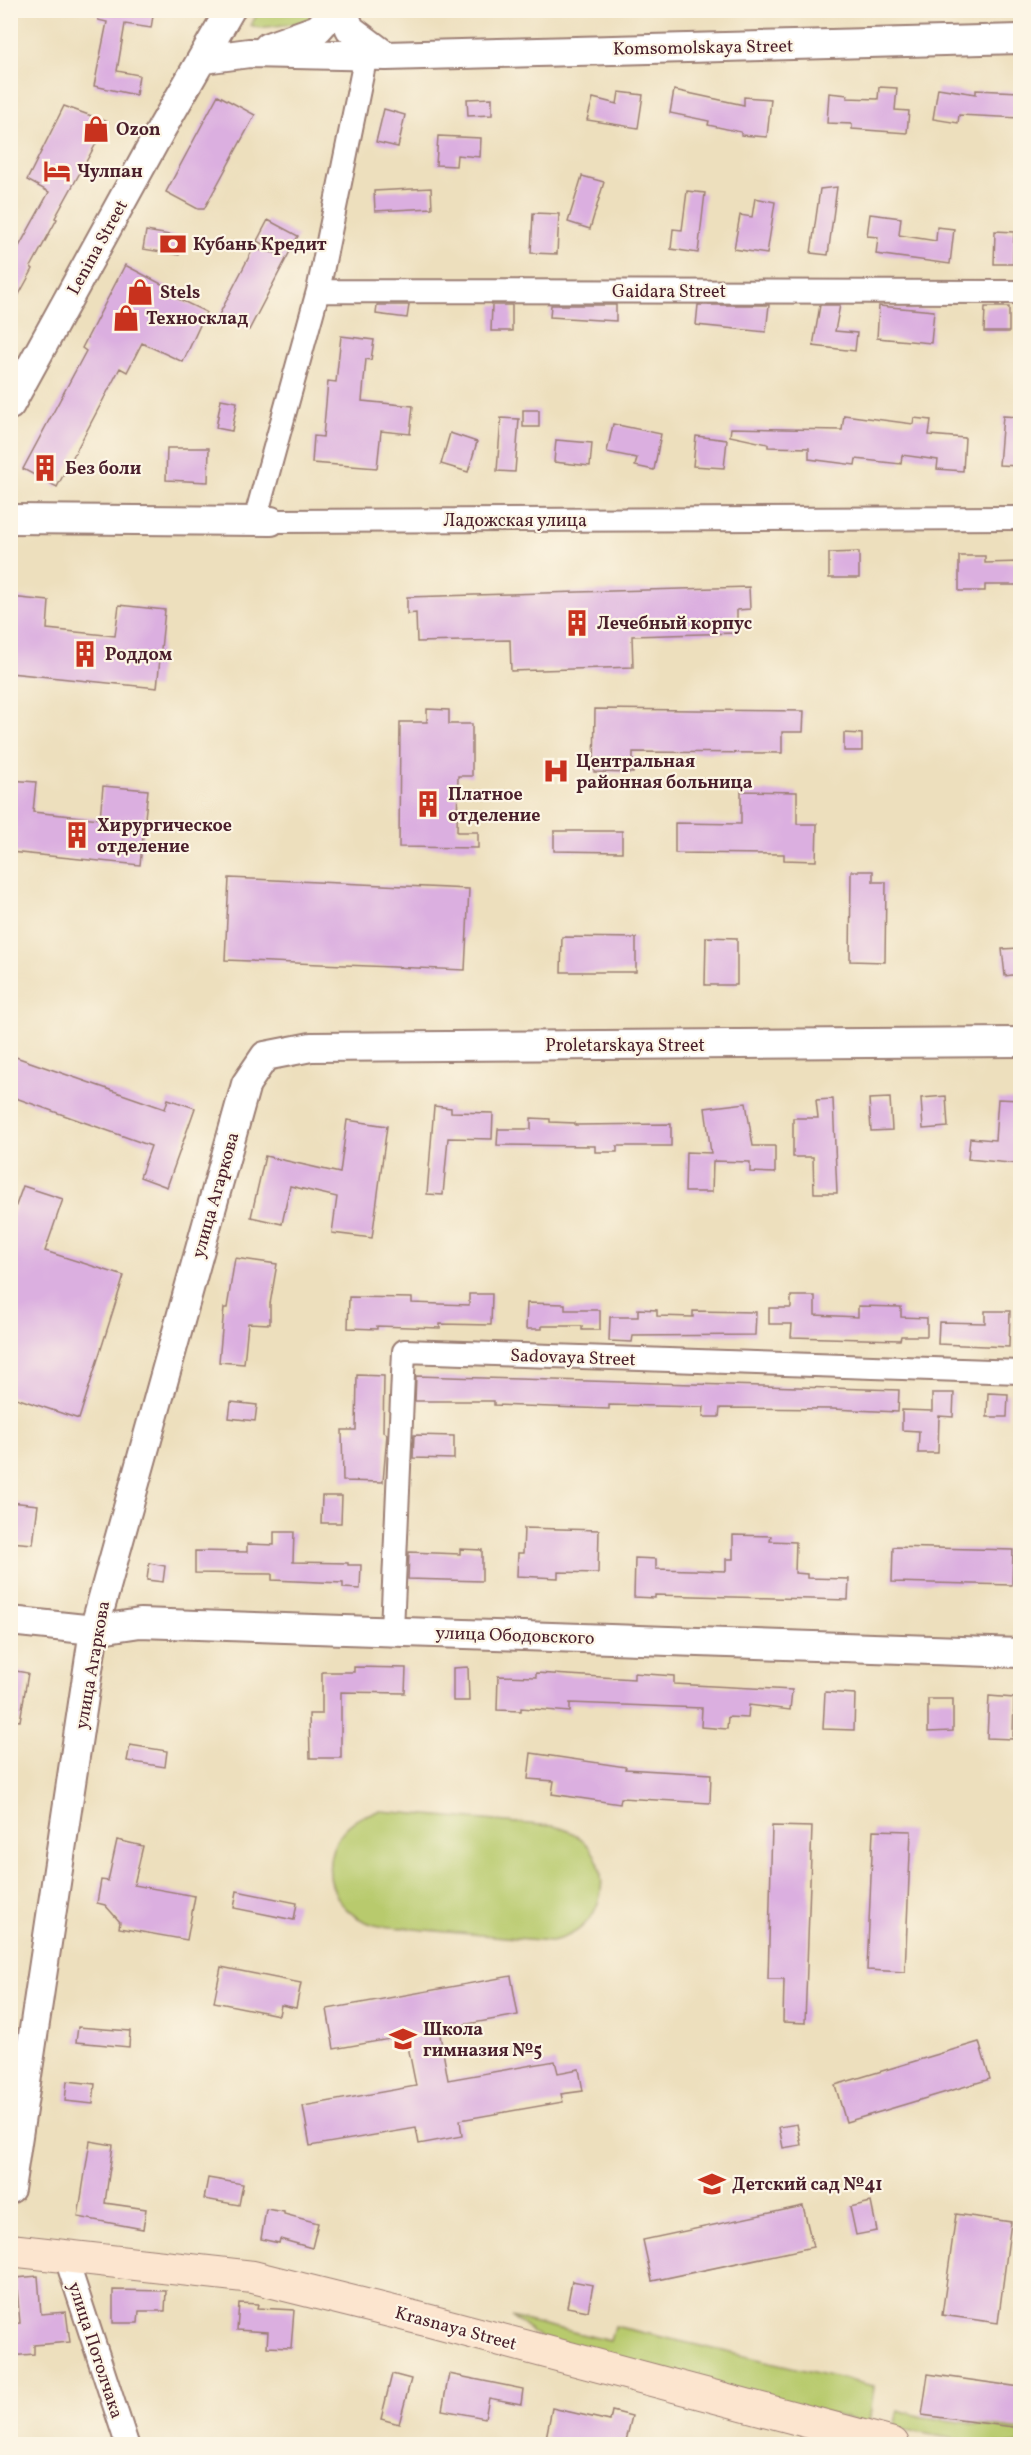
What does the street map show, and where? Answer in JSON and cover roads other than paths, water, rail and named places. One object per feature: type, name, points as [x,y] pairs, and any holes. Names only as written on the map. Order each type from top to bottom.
[{"type":"main road","name":"Krasnaya Street","points":[[10,2250],[253,2277],[444,2324],[893,2445]]},
{"type":"street","name":"Lenina Street","points":[[10,405],[162,128],[231,10]]},
{"type":"street","points":[[204,59],[249,53],[318,29],[335,10]]},
{"type":"street","points":[[263,521],[376,55],[350,29],[343,10]]},
{"type":"street","name":"Komsomolskaya Street","points":[[249,53],[376,55],[1020,39]]},
{"type":"street","name":"Gaidara Street","points":[[318,291],[1020,292]]},
{"type":"street","name":"Ладожская улица","points":[[10,519],[263,521],[1020,518]]},
{"type":"street","name":"Proletarskaya Street","points":[[246,1084],[265,1056],[311,1047],[1020,1042]]},
{"type":"street","name":"улица Агаркова","points":[[10,2189],[94,1630],[246,1084]]},
{"type":"street","name":"Sadovaya Street","points":[[392,1630],[404,1352],[1020,1372]]},
{"type":"street","name":"улица Ободовского","points":[[10,1622],[94,1630],[140,1623],[1020,1653]]},
{"type":"street","name":"улица Потолчака","points":[[65,2255],[127,2445]]},
{"type":"place","name":"Ozon","points":[[96,129]]},
{"type":"place","name":"Чулпан","points":[[57,171]]},
{"type":"place","name":"Кубань Кредит","points":[[173,244]]},
{"type":"place","name":"Stels","points":[[140,292]]},
{"type":"place","name":"Техносклад","points":[[126,318]]},
{"type":"place","name":"Без боли","points":[[45,468]]},
{"type":"place","name":"Лечебный корпус","points":[[577,623]]},
{"type":"place","name":"Роддом","points":[[85,654]]},
{"type":"place","name":"Центральная районная больница","points":[[556,771]]},
{"type":"place","name":"Платное отделение","points":[[428,804]]},
{"type":"place","name":"Хирургическое отделение","points":[[77,835]]},
{"type":"place","name":"Школа гимназия №5","points":[[403,2039]]},
{"type":"place","name":"Детский сад №41","points":[[712,2184]]}]
